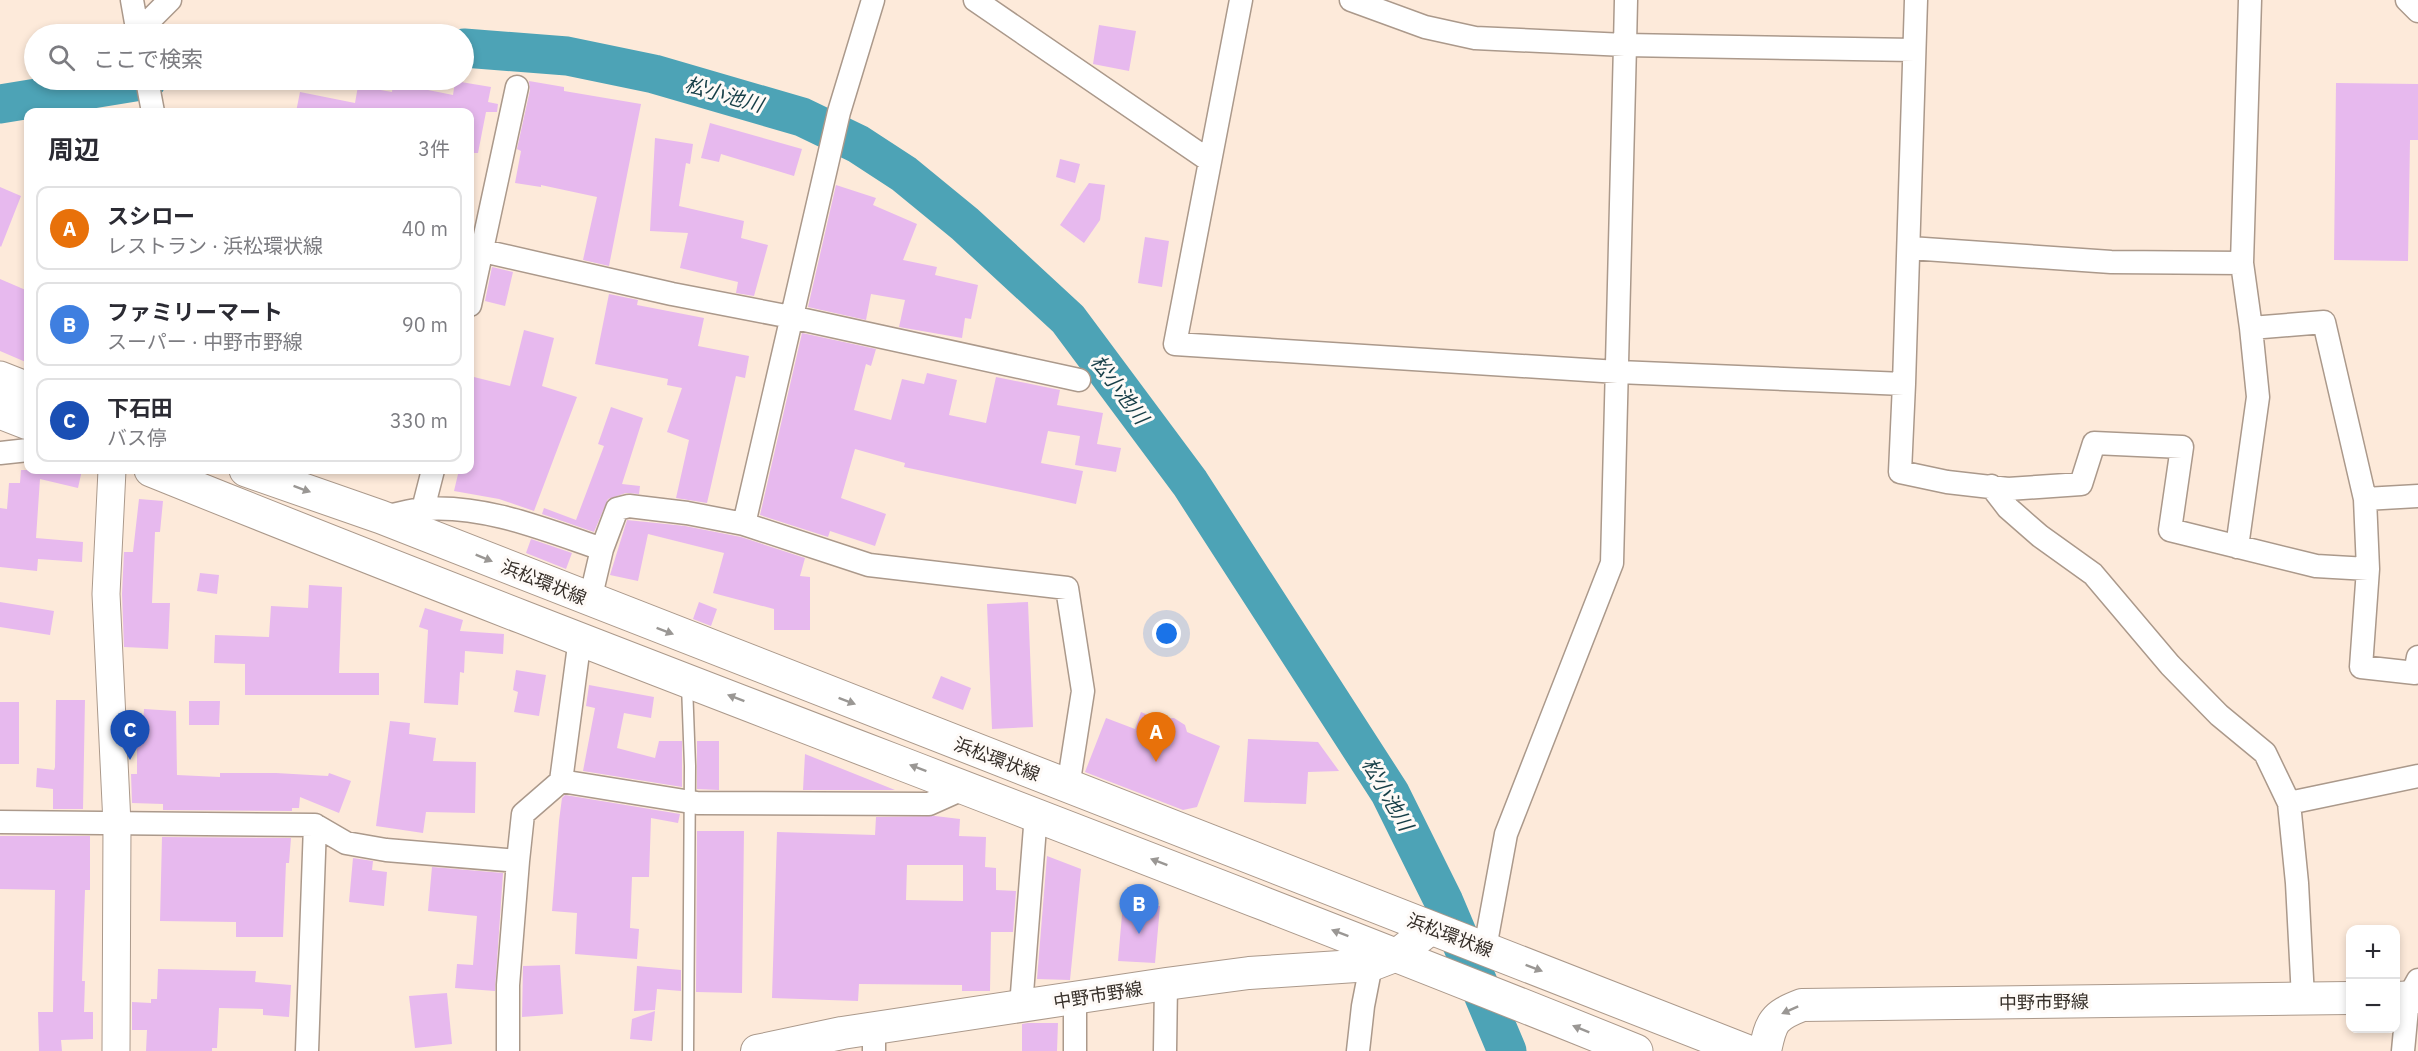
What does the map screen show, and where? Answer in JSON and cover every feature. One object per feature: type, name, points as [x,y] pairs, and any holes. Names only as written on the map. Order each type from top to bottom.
[{"type":"main road","points":[[0,378],[24,387]]},
{"type":"main road","points":[[0,412],[24,421]]},
{"type":"main road","name":"浜松環状線","points":[[161,474],[440,586],[1036,814],[1384,960],[1453,978],[1635,1051]]},
{"type":"main road","name":"浜松環状線","points":[[257,474],[381,518],[1746,1051]]},
{"type":"main road","points":[[1384,960],[1431,928]]},
{"type":"main road","name":"中野市野線","points":[[757,1051],[874,1039],[1021,1006],[1166,984],[1249,973],[1384,960]]},
{"type":"main road","name":"中野市野線","points":[[1765,1051],[1771,1024],[1783,1013],[1802,1005],[2346,998]]},
{"type":"street","points":[[132,0],[136,24]]},
{"type":"street","points":[[147,24],[170,0]]},
{"type":"street","points":[[744,524],[831,144],[873,0]]},
{"type":"street","points":[[975,0],[1210,161]]},
{"type":"street","points":[[1241,0],[1176,344],[1618,372],[1904,384]]},
{"type":"street","points":[[1351,0],[1425,27],[1475,38],[1625,45],[1914,50]]},
{"type":"street","points":[[1482,948],[1506,834],[1612,563],[1626,0]]},
{"type":"street","points":[[1916,0],[1910,248],[1900,472],[1947,482],[2008,489],[2080,484],[2094,443],[2182,447],[2170,530],[2316,566],[2368,569]]},
{"type":"street","points":[[2237,547],[2258,397],[2242,263],[2250,0]]},
{"type":"street","points":[[2407,0],[2418,11]]},
{"type":"street","points":[[517,87],[475,250],[1079,380]]},
{"type":"street","points":[[149,90],[152,108]]},
{"type":"street","points":[[1910,248],[2111,262],[2242,263]]},
{"type":"street","points":[[2251,328],[2324,322],[2365,499],[2368,569],[2361,667],[2415,673],[2418,657]]},
{"type":"street","points":[[0,453],[24,450]]},
{"type":"street","points":[[112,474],[106,594],[117,824],[116,1051]]},
{"type":"street","points":[[423,509],[431,474]]},
{"type":"street","points":[[1991,486],[2008,508],[2040,536],[2093,574],[2170,665],[2219,715],[2265,753],[2289,802],[2297,884],[2303,998]]},
{"type":"street","points":[[2365,499],[2418,496]]},
{"type":"street","points":[[590,600],[602,549],[617,509],[629,506],[744,524],[869,565],[1067,588],[1083,691],[1068,787]]},
{"type":"street","points":[[381,518],[423,509],[453,510],[517,520],[602,549]]},
{"type":"street","points":[[508,1051],[508,985],[523,814],[561,781],[580,638]]},
{"type":"street","points":[[2289,802],[2418,777]]},
{"type":"street","points":[[561,781],[689,803],[929,804],[967,787]]},
{"type":"street","points":[[1021,1006],[1036,814]]},
{"type":"street","points":[[0,822],[315,825],[346,843],[386,850],[518,861]]},
{"type":"street","points":[[306,1051],[315,825]]},
{"type":"street","points":[[1358,1051],[1363,1006],[1384,960]]},
{"type":"street","points":[[1165,1051],[1166,984]]},
{"type":"street","points":[[2403,1051],[2410,993]]},
{"type":"street","points":[[1075,998],[1075,1051]]},
{"type":"lane","points":[[686,679],[689,713],[688,1051]]},
{"type":"building","points":[[1099,25],[1136,31],[1129,71],[1093,64]]},
{"type":"building","points":[[529,81],[564,87],[564,91],[641,104],[609,266],[583,260],[597,197],[541,185],[541,187],[515,183],[521,151],[517,149],[530,90]]},
{"type":"building","points":[[2336,83],[2418,84],[2418,140],[2410,140],[2408,261],[2334,260]]},
{"type":"building","points":[[474,84],[491,87],[488,102],[498,104],[497,112],[486,112],[478,153],[474,153],[474,108],[297,108],[300,92],[355,103],[357,90],[392,92],[392,90],[428,90],[453,95],[454,90],[474,90]]},
{"type":"building","points":[[710,123],[802,149],[794,176],[721,154],[719,162],[701,158]]},
{"type":"building","points":[[655,138],[693,144],[690,164],[686,163],[679,206],[744,221],[741,238],[768,245],[754,296],[736,293],[738,282],[680,268],[688,233],[650,231]]},
{"type":"building","points":[[1060,159],[1080,164],[1075,183],[1056,177]]},
{"type":"building","points":[[1089,183],[1105,185],[1100,220],[1084,243],[1060,225]]},
{"type":"building","points":[[836,185],[876,198],[873,205],[917,224],[903,260],[937,267],[935,275],[978,285],[971,319],[965,318],[962,338],[899,327],[905,300],[871,294],[866,320],[808,307]]},
{"type":"building","points":[[0,187],[21,196],[1,247],[0,246]]},
{"type":"building","points":[[1145,237],[1169,241],[1162,287],[1138,283]]},
{"type":"building","points":[[492,267],[513,272],[505,306],[485,301]]},
{"type":"building","points":[[0,279],[24,289],[24,361],[0,351]]},
{"type":"building","points":[[609,294],[638,300],[637,305],[704,318],[698,346],[749,356],[745,378],[736,376],[707,503],[676,498],[689,440],[667,432],[682,388],[667,385],[668,379],[595,364]]},
{"type":"building","points":[[524,330],[554,338],[542,386],[577,397],[534,511],[499,499],[454,491],[458,474],[474,474],[474,377],[510,386]]},
{"type":"building","points":[[802,333],[876,349],[871,366],[866,364],[854,410],[891,420],[902,379],[924,384],[927,373],[957,380],[949,415],[986,423],[996,377],[1060,390],[1057,405],[1103,413],[1097,444],[1121,448],[1116,472],[1075,465],[1080,436],[1048,431],[1041,463],[1083,471],[1076,504],[904,467],[905,463],[855,449],[841,498],[886,514],[875,546],[830,531],[828,537],[760,515]]},
{"type":"building","points":[[611,407],[643,418],[622,484],[640,486],[639,494],[626,493],[608,499],[594,532],[542,514],[544,508],[576,520],[604,446],[598,444]]},
{"type":"building","points":[[21,470],[24,470],[24,474],[81,474],[78,488],[40,479],[36,538],[83,542],[82,562],[38,559],[37,571],[0,567],[0,508],[7,509],[9,483],[20,483]]},
{"type":"building","points":[[139,499],[163,501],[160,532],[155,532],[152,603],[170,603],[168,649],[124,647],[122,594],[124,552],[133,552]]},
{"type":"building","points":[[627,520],[685,526],[741,537],[805,558],[800,576],[810,577],[810,630],[774,630],[774,609],[713,593],[724,553],[648,534],[638,581],[610,575]]},
{"type":"building","points":[[531,539],[572,553],[566,569],[526,553]]},
{"type":"building","points":[[200,573],[219,575],[217,594],[197,591]]},
{"type":"building","points":[[309,585],[342,587],[339,673],[379,673],[379,695],[245,695],[245,664],[214,663],[215,635],[269,637],[271,606],[308,608]]},
{"type":"building","points":[[0,602],[54,611],[50,635],[0,627]]},
{"type":"building","points":[[699,602],[717,609],[711,626],[693,619]]},
{"type":"building","points":[[1028,602],[1033,727],[992,729],[987,604]]},
{"type":"building","points":[[425,608],[463,620],[460,631],[504,634],[503,654],[465,651],[464,673],[460,672],[458,705],[424,703],[428,630],[419,627]]},
{"type":"building","points":[[516,670],[546,675],[539,716],[514,712],[518,692],[513,690]]},
{"type":"building","points":[[941,676],[971,688],[963,710],[932,698]]},
{"type":"building","points":[[589,685],[654,697],[651,718],[624,713],[617,748],[655,758],[659,741],[682,741],[682,787],[583,771],[595,708],[586,706]]},
{"type":"building","points":[[56,700],[85,700],[83,809],[53,809],[53,789],[36,787],[37,768],[54,770],[55,767]]},
{"type":"building","points":[[189,701],[220,701],[219,725],[189,725]]},
{"type":"building","points":[[0,702],[19,702],[19,764],[0,764]]},
{"type":"building","points":[[144,709],[176,711],[177,775],[220,777],[220,773],[276,773],[328,776],[329,773],[351,781],[339,813],[300,797],[299,808],[292,808],[292,811],[163,810],[163,804],[132,803],[131,774],[137,774],[137,724],[143,724]]},
{"type":"building","points":[[1141,712],[1158,719],[1174,718],[1185,725],[1187,732],[1220,746],[1197,807],[1183,810],[1085,772],[1106,718],[1135,729]]},
{"type":"building","points":[[390,721],[410,723],[409,734],[436,738],[433,761],[476,762],[475,813],[426,812],[423,833],[376,826]]},
{"type":"building","points":[[1248,739],[1318,742],[1339,771],[1308,772],[1306,804],[1244,802]]},
{"type":"building","points":[[697,741],[719,741],[719,790],[697,789]]},
{"type":"building","points":[[805,754],[895,790],[803,790]]},
{"type":"building","points":[[565,795],[680,814],[678,823],[651,818],[649,877],[632,877],[630,928],[639,929],[637,959],[575,954],[577,913],[552,911],[559,821],[562,798]]},
{"type":"building","points":[[935,816],[960,819],[959,836],[986,837],[985,867],[996,868],[996,890],[1016,891],[1013,932],[991,932],[990,991],[962,991],[962,985],[859,984],[858,1001],[772,998],[777,832],[875,835],[876,817]],"holes":[[[907,865],[963,865],[963,901],[906,900]]]},
{"type":"building","points":[[697,831],[744,831],[742,993],[696,992]]},
{"type":"building","points":[[0,836],[90,836],[90,890],[85,890],[82,981],[85,981],[84,1012],[93,1012],[93,1039],[61,1040],[62,1051],[39,1051],[38,1012],[53,1012],[55,890],[0,889]]},
{"type":"building","points":[[162,837],[291,838],[289,863],[286,863],[283,937],[236,937],[236,922],[160,921]]},
{"type":"building","points":[[1047,856],[1081,869],[1070,980],[1037,979]]},
{"type":"building","points":[[353,858],[373,861],[372,870],[387,872],[384,906],[349,902]]},
{"type":"building","points":[[432,867],[503,873],[495,991],[455,988],[457,964],[473,965],[477,916],[428,911]]},
{"type":"building","points":[[1123,903],[1160,906],[1155,963],[1118,961]]},
{"type":"building","points":[[560,965],[563,1014],[522,1017],[523,966]]},
{"type":"building","points":[[637,966],[681,970],[681,991],[657,989],[655,1010],[634,1011]]},
{"type":"building","points":[[158,969],[256,971],[255,982],[291,985],[289,1017],[263,1015],[263,1009],[219,1008],[217,1048],[212,1048],[212,1051],[146,1051],[147,1030],[132,1030],[132,1002],[151,1003],[151,999],[157,999]]},
{"type":"building","points":[[447,993],[452,1044],[415,1048],[409,996]]},
{"type":"building","points":[[655,1011],[652,1041],[630,1039],[632,1019]]},
{"type":"building","points":[[1058,1023],[1057,1051],[1022,1051],[1022,1024]]},
{"type":"waterway","name":"松小池川","points":[[474,49],[567,56],[654,74],[802,117],[858,144],[904,174],[965,224],[1068,319],[1190,483],[1390,793],[1444,902],[1507,1051]]},
{"type":"waterway","name":"松小池川","points":[[0,104],[86,90]]},
{"type":"place","name":"下石田","points":[[130,760]]},
{"type":"place","name":"スシロー","points":[[1156,762]]},
{"type":"place","name":"ファミリーマート","points":[[1139,934]]}]
